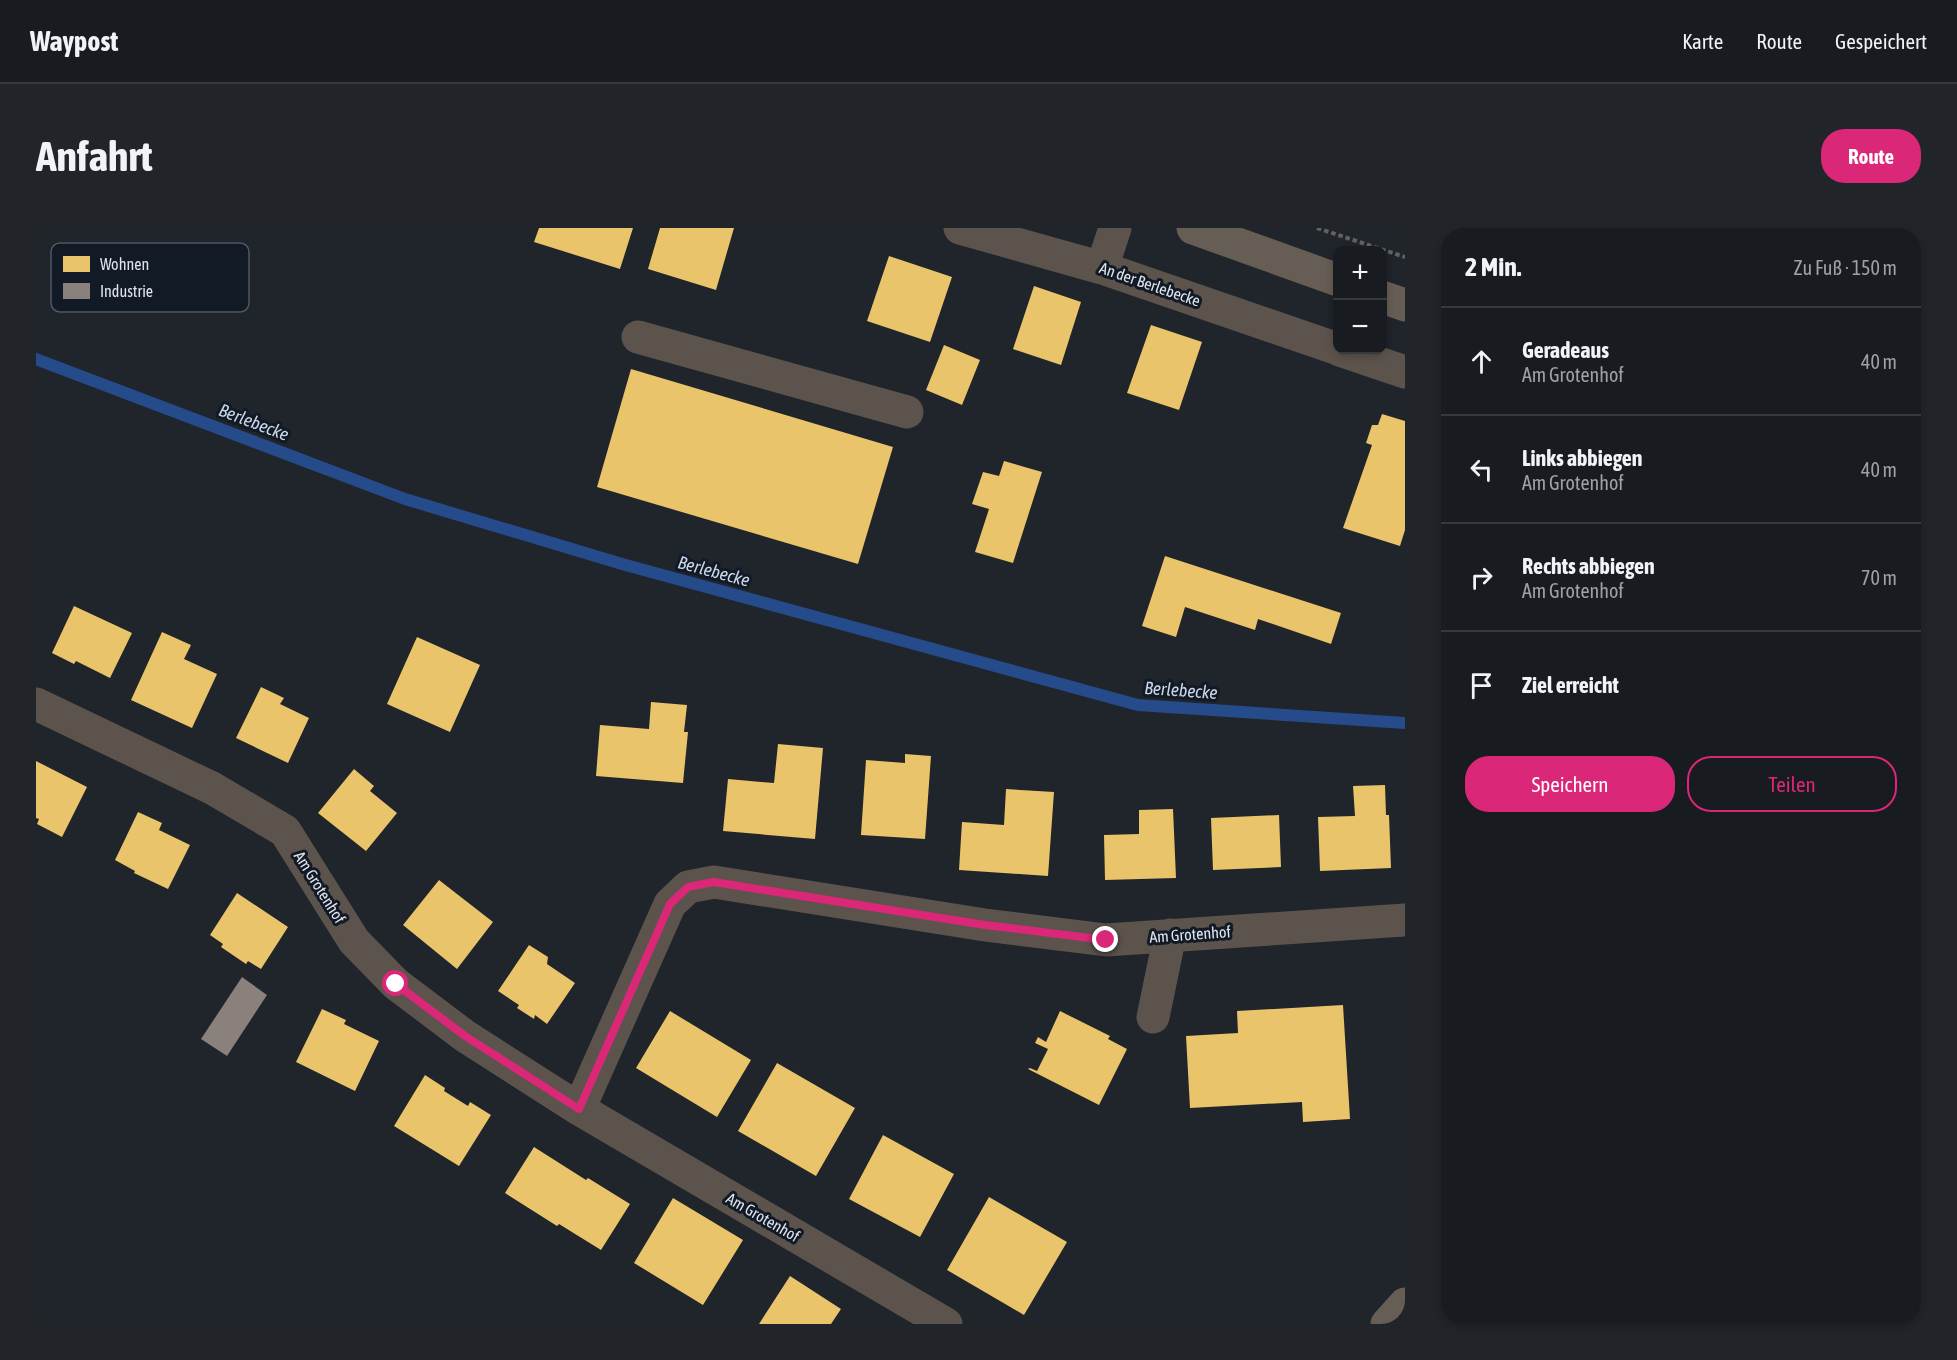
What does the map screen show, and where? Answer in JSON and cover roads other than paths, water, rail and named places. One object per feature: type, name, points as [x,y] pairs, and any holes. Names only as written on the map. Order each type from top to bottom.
[{"type":"main road","points":[[1192,228],[1333,278]]},
{"type":"main road","points":[[1387,298],[1405,305]]},
{"type":"main road","points":[[1387,1324],[1405,1304]]},
{"type":"street","name":"An der Berlebecke","points":[[960,228],[1102,268],[1333,347]]},
{"type":"street","points":[[1102,268],[1115,228]]},
{"type":"street","points":[[638,337],[907,412]]},
{"type":"street","name":"An der Berlebecke","points":[[1353,354],[1405,372]]},
{"type":"street","name":"Am Grotenhof","points":[[36,704],[212,788],[285,831],[354,941],[396,984],[465,1036],[579,1109],[946,1324]]},
{"type":"street","name":"Am Grotenhof","points":[[579,1109],[670,904],[688,887],[714,882],[985,925],[1106,940],[1405,920]]},
{"type":"street","points":[[1153,1017],[1170,935]]},
{"type":"waterway","name":"Berlebecke","points":[[36,359],[405,499],[622,564],[1138,705],[1405,723]]}]
